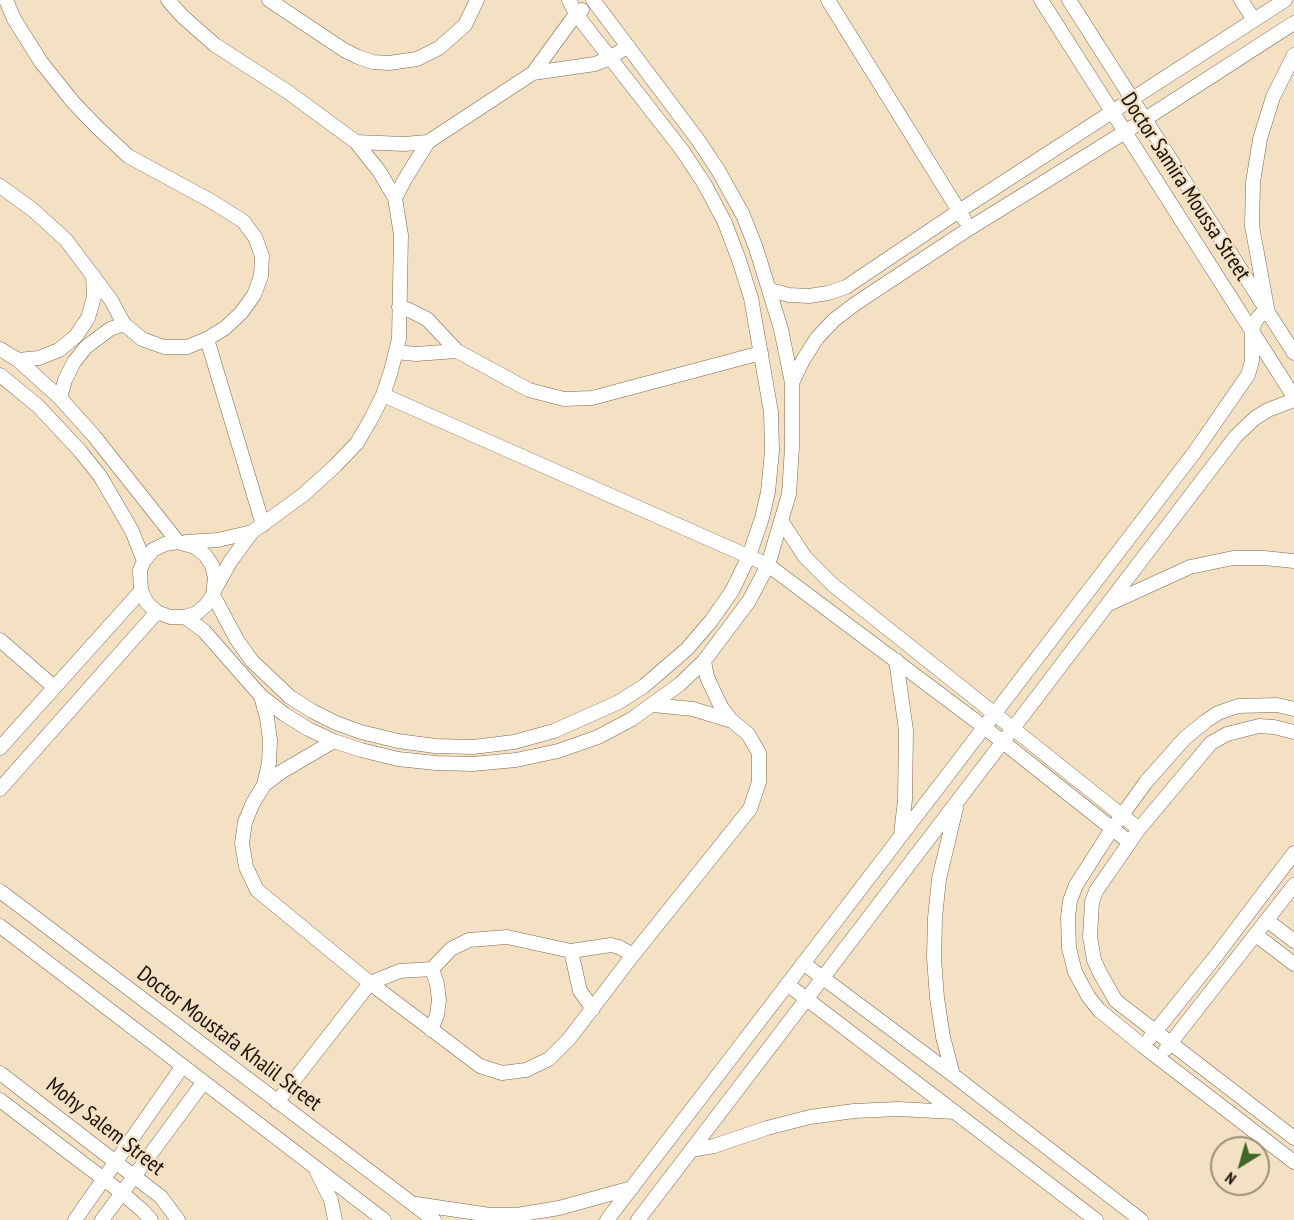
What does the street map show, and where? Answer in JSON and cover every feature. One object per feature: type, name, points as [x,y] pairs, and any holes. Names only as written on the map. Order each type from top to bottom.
[{"type":"street","points":[[0,186],[33,210],[66,240],[111,300],[124,324],[142,339],[164,347],[187,347],[225,328],[241,313],[254,295],[261,276],[262,256],[255,237],[243,222],[211,201],[128,156],[97,127],[73,102],[41,62],[14,19],[6,0]]},
{"type":"street","points":[[168,0],[182,16],[215,45],[288,92],[356,142],[379,171],[395,198],[401,235],[399,339],[383,395],[357,443],[303,495],[257,528],[230,562],[206,605],[197,613],[185,617],[170,617],[157,612],[147,603],[141,591],[140,570],[153,550],[165,544],[218,540],[257,528]]},
{"type":"street","points":[[269,0],[286,5],[358,57],[373,62],[389,63],[417,59],[439,48],[465,24],[477,0]]},
{"type":"street","points":[[0,349],[18,360],[60,398],[181,542],[195,547],[205,555],[212,565],[215,578],[213,592],[237,640],[252,661],[277,685],[312,711],[361,732],[398,741],[435,746],[473,747],[514,742],[554,731],[601,711],[644,686],[687,649],[711,621],[732,591],[749,556],[768,492],[772,451],[771,412],[751,298],[725,223],[705,185],[682,150],[576,14],[569,0]]},
{"type":"street","points":[[828,0],[970,228]]},
{"type":"street","name":"Doctor Samira Moussa Street","points":[[1041,0],[1294,399]]},
{"type":"street","name":"Doctor Samira Moussa Street","points":[[1069,0],[1294,353]]},
{"type":"street","points":[[1241,0],[1254,20]]},
{"type":"street","points":[[770,290],[789,295],[809,296],[846,287],[1131,98],[1254,20],[1270,4],[1285,0]]},
{"type":"street","points":[[185,617],[204,631],[261,696],[292,719],[334,741],[398,759],[473,764],[516,760],[558,751],[598,737],[653,705],[704,661],[749,601],[768,565],[789,494],[791,378],[770,290],[743,215],[718,170],[594,1],[576,14],[533,73],[428,142],[395,198]]},
{"type":"street","points":[[791,378],[812,345],[834,320],[855,304],[970,228],[1294,23]]},
{"type":"street","points":[[533,73],[595,64],[610,58],[628,46]]},
{"type":"street","points":[[607,1220],[1194,453],[1244,381],[1252,361],[1252,330],[1257,317],[1268,313],[1252,226],[1253,182],[1260,139],[1273,97],[1294,55]]},
{"type":"street","points":[[356,142],[392,144],[428,142]]},
{"type":"street","points":[[18,360],[39,358],[59,350],[76,336],[88,318],[94,297],[93,275]]},
{"type":"street","points":[[399,307],[427,319],[457,351],[529,390],[550,397],[571,400],[591,398],[761,353]]},
{"type":"street","points":[[60,398],[65,380],[74,362],[86,347],[104,333],[124,324]]},
{"type":"street","points":[[76,336],[86,347]]},
{"type":"street","points":[[207,339],[257,528]]},
{"type":"street","points":[[396,352],[416,354],[457,351]]},
{"type":"street","points":[[0,375],[38,406],[80,451],[117,503],[144,561]]},
{"type":"street","points":[[764,377],[791,378]]},
{"type":"street","points":[[383,395],[768,565],[984,727],[1129,842]]},
{"type":"street","points":[[638,1220],[1243,428],[1268,410],[1294,399]]},
{"type":"street","points":[[782,522],[798,548],[819,573],[1139,829]]},
{"type":"street","points":[[1107,605],[1191,567],[1233,558],[1294,561]]},
{"type":"street","points":[[0,748],[141,591]]},
{"type":"street","points":[[0,789],[157,612]]},
{"type":"street","points":[[0,640],[54,687]]},
{"type":"street","points":[[896,660],[906,730],[905,800],[901,835]]},
{"type":"street","points":[[261,696],[270,740],[269,763],[264,785],[245,822],[243,843],[246,867],[258,890],[370,983],[431,1030],[480,1066],[502,1073],[526,1070],[549,1059],[569,1039],[750,809],[759,782],[759,753],[748,734],[731,720],[713,693],[704,661]]},
{"type":"street","points":[[653,705],[693,709],[731,720]]},
{"type":"street","points":[[1294,709],[1277,705],[1238,706],[1218,713],[1200,724],[1165,760],[1112,829],[1076,885],[1070,901],[1068,917],[1069,948],[1075,972],[1088,996],[1114,1023],[1294,1162]]},
{"type":"street","points":[[1294,732],[1259,726],[1227,734],[1211,743],[1139,829],[1096,891],[1092,902],[1090,937],[1094,960],[1116,1001],[1294,1138]]},
{"type":"street","points":[[264,785],[298,761],[334,741]]},
{"type":"street","points":[[953,1075],[936,998],[934,948],[939,879],[958,801]]},
{"type":"street","points":[[1143,1046],[1216,956],[1294,853]]},
{"type":"street","points":[[1159,1058],[1294,885]]},
{"type":"street","name":"Doctor Moustafa Khalil Street","points":[[0,891],[434,1220]]},
{"type":"street","points":[[1268,921],[1294,941]]},
{"type":"street","points":[[0,926],[384,1220]]},
{"type":"street","points":[[1256,935],[1294,964]]},
{"type":"street","points":[[277,1102],[370,983],[400,971],[432,969],[451,949],[469,940],[488,937],[525,940],[571,951],[611,945],[627,950],[633,955]]},
{"type":"street","points":[[571,951],[580,991],[593,1009]]},
{"type":"street","points":[[803,963],[1141,1220]]},
{"type":"street","points":[[431,1030],[437,1015],[439,1000],[432,969]]},
{"type":"street","points":[[788,984],[1096,1220]]},
{"type":"street","points":[[75,1220],[182,1067]]},
{"type":"street","name":"Mohy Salem Street","points":[[0,1072],[161,1197],[178,1220]]},
{"type":"street","points":[[102,1220],[203,1083]]},
{"type":"street","name":"Mohy Salem Street","points":[[0,1100],[122,1193],[151,1220]]},
{"type":"street","points":[[691,1150],[714,1146],[767,1128],[810,1117],[854,1111],[898,1109],[955,1112]]},
{"type":"street","points":[[316,1170],[331,1200],[335,1220]]},
{"type":"street","points":[[411,1203],[490,1215],[517,1215],[560,1208],[632,1188]]}]
